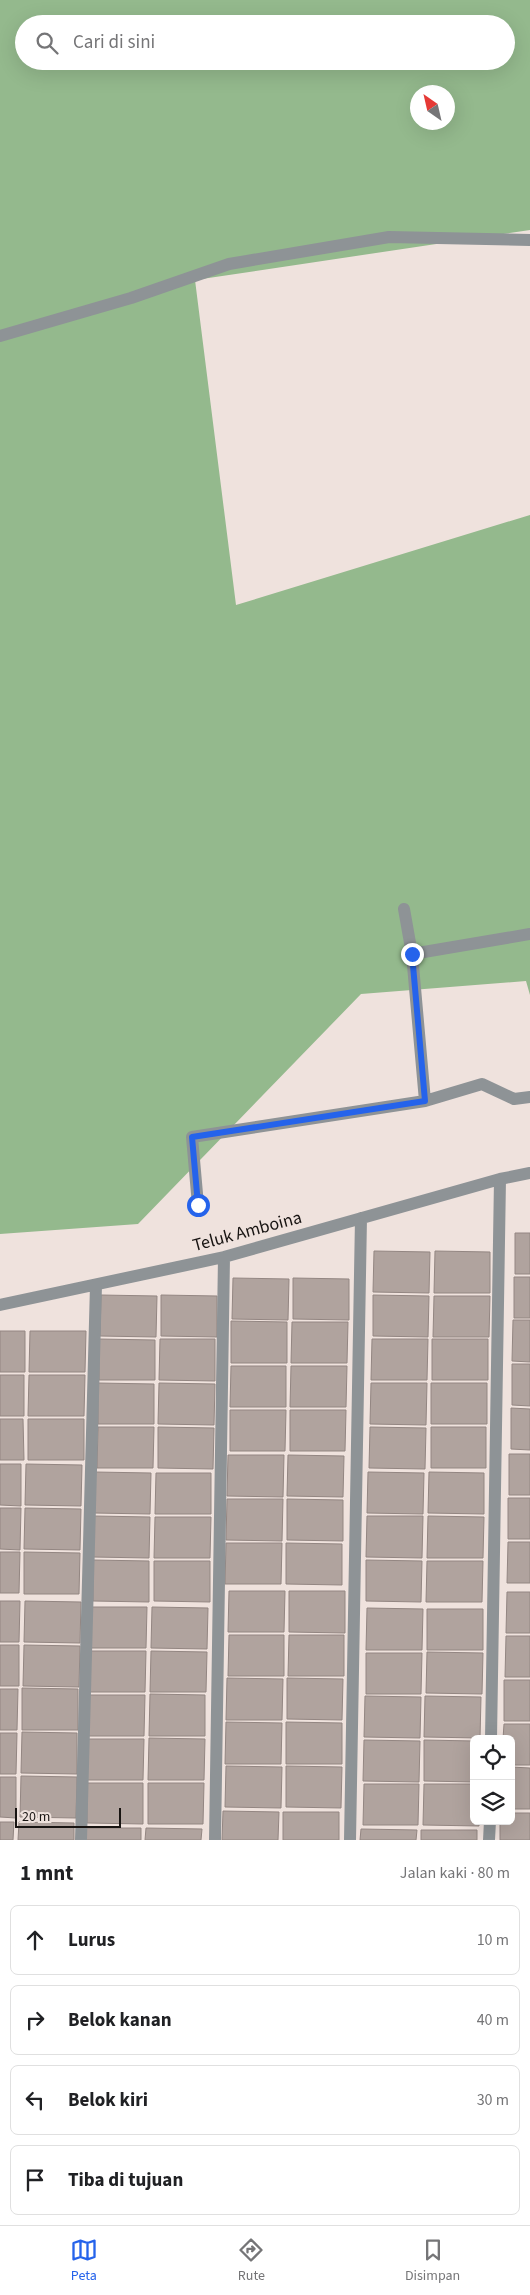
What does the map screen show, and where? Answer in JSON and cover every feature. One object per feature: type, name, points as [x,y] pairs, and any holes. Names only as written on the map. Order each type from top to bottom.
[{"type":"street","points":[[0,336],[131,298],[229,264],[389,237],[530,240]]},
{"type":"street","points":[[404,908],[412,954],[425,1101]]},
{"type":"street","points":[[412,954],[530,934]]},
{"type":"street","points":[[198,1205],[192,1137],[425,1101],[482,1084],[514,1099],[530,1097]]},
{"type":"street","name":"Teluk Amboina","points":[[0,1305],[224,1257],[500,1179],[530,1173]]},
{"type":"street","points":[[491,1735],[500,1179]]},
{"type":"street","points":[[350,1840],[361,1218]]},
{"type":"street","points":[[214,1840],[224,1257]]},
{"type":"street","points":[[80,1840],[96,1285]]},
{"type":"street","points":[[489,1840],[490,1825]]},
{"type":"green space","points":[[0,0],[530,0],[530,230],[195,280],[236,605],[530,515],[530,995],[526,981],[361,994],[138,1224],[0,1234]]},
{"type":"building","points":[[515,1233],[530,1233],[530,1274],[515,1274]]},
{"type":"building","points":[[374,1251],[430,1252],[429,1293],[373,1292]]},
{"type":"building","points":[[435,1251],[490,1252],[490,1293],[434,1293]]},
{"type":"building","points":[[514,1277],[530,1277],[530,1318],[514,1318]]},
{"type":"building","points":[[233,1278],[289,1279],[288,1320],[232,1319]]},
{"type":"building","points":[[293,1278],[349,1279],[349,1320],[293,1319]]},
{"type":"building","points":[[101,1295],[157,1296],[156,1337],[100,1336]]},
{"type":"building","points":[[161,1295],[217,1296],[217,1337],[161,1336]]},
{"type":"building","points":[[373,1295],[429,1296],[428,1337],[373,1336]]},
{"type":"building","points":[[434,1296],[490,1296],[489,1337],[433,1337]]},
{"type":"building","points":[[513,1320],[530,1320],[530,1362],[512,1361]]},
{"type":"building","points":[[231,1321],[287,1322],[287,1363],[231,1363]]},
{"type":"building","points":[[292,1322],[348,1322],[347,1363],[291,1363]]},
{"type":"building","points":[[0,1331],[25,1331],[25,1372],[0,1372]]},
{"type":"building","points":[[30,1331],[86,1331],[85,1372],[29,1372]]},
{"type":"building","points":[[99,1339],[155,1340],[155,1380],[99,1380]]},
{"type":"building","points":[[160,1339],[215,1339],[215,1381],[159,1380]]},
{"type":"building","points":[[372,1339],[428,1339],[427,1380],[371,1380]]},
{"type":"building","points":[[432,1339],[488,1339],[488,1380],[432,1380]]},
{"type":"building","points":[[512,1364],[530,1364],[530,1406],[512,1405]]},
{"type":"building","points":[[231,1366],[286,1366],[286,1407],[230,1407]]},
{"type":"building","points":[[291,1366],[347,1366],[346,1407],[290,1407]]},
{"type":"building","points":[[0,1375],[24,1375],[24,1416],[0,1416]]},
{"type":"building","points":[[29,1375],[85,1375],[84,1416],[28,1416]]},
{"type":"building","points":[[98,1383],[154,1384],[154,1424],[98,1424]]},
{"type":"building","points":[[159,1383],[215,1384],[214,1425],[158,1424]]},
{"type":"building","points":[[371,1383],[427,1383],[426,1425],[370,1424]]},
{"type":"building","points":[[431,1383],[487,1383],[487,1424],[431,1424]]},
{"type":"building","points":[[511,1408],[530,1409],[530,1450],[511,1449]]},
{"type":"building","points":[[230,1410],[286,1410],[285,1451],[230,1451]]},
{"type":"building","points":[[290,1410],[346,1410],[345,1451],[290,1451]]},
{"type":"building","points":[[0,1419],[23,1419],[24,1460],[0,1460]]},
{"type":"building","points":[[28,1419],[84,1419],[84,1460],[28,1460]]},
{"type":"building","points":[[98,1427],[154,1427],[153,1468],[97,1468]]},
{"type":"building","points":[[158,1427],[214,1428],[213,1469],[158,1468]]},
{"type":"building","points":[[370,1427],[426,1428],[425,1469],[369,1468]]},
{"type":"building","points":[[431,1427],[486,1427],[486,1468],[431,1468]]},
{"type":"building","points":[[509,1454],[530,1454],[530,1495],[509,1495]]},
{"type":"building","points":[[228,1455],[284,1455],[283,1497],[227,1496]]},
{"type":"building","points":[[288,1455],[344,1456],[343,1497],[287,1496]]},
{"type":"building","points":[[0,1464],[21,1464],[21,1506],[0,1505]]},
{"type":"building","points":[[26,1464],[82,1465],[81,1506],[25,1505]]},
{"type":"building","points":[[95,1472],[151,1473],[150,1514],[94,1513]]},
{"type":"building","points":[[368,1472],[424,1473],[423,1514],[367,1513]]},
{"type":"building","points":[[429,1472],[484,1473],[484,1514],[428,1513]]},
{"type":"building","points":[[156,1473],[211,1473],[211,1514],[155,1514]]},
{"type":"building","points":[[508,1498],[530,1498],[530,1539],[508,1539]]},
{"type":"building","points":[[227,1499],[283,1499],[282,1541],[226,1540]]},
{"type":"building","points":[[287,1499],[343,1500],[343,1541],[287,1540]]},
{"type":"building","points":[[0,1508],[21,1508],[20,1550],[0,1549]]},
{"type":"building","points":[[25,1508],[81,1509],[80,1550],[24,1549]]},
{"type":"building","points":[[94,1516],[150,1517],[149,1558],[93,1557]]},
{"type":"building","points":[[367,1516],[423,1516],[422,1558],[366,1557]]},
{"type":"building","points":[[428,1516],[484,1517],[483,1558],[427,1558]]},
{"type":"building","points":[[155,1517],[211,1517],[210,1558],[154,1558]]},
{"type":"building","points":[[508,1542],[530,1542],[530,1583],[507,1583]]},
{"type":"building","points":[[226,1543],[282,1543],[281,1584],[225,1584]]},
{"type":"building","points":[[286,1543],[342,1544],[342,1585],[286,1584]]},
{"type":"building","points":[[0,1552],[20,1552],[19,1593],[0,1593]]},
{"type":"building","points":[[24,1552],[80,1553],[79,1594],[24,1594]]},
{"type":"building","points":[[93,1560],[149,1561],[149,1602],[93,1601]]},
{"type":"building","points":[[366,1560],[422,1561],[421,1602],[366,1601]]},
{"type":"building","points":[[154,1561],[210,1561],[210,1602],[154,1601]]},
{"type":"building","points":[[427,1561],[483,1561],[482,1602],[426,1602]]},
{"type":"building","points":[[229,1591],[285,1591],[284,1632],[228,1632]]},
{"type":"building","points":[[289,1591],[345,1591],[345,1633],[289,1632]]},
{"type":"building","points":[[507,1592],[530,1592],[530,1633],[506,1633]]},
{"type":"building","points":[[0,1601],[20,1601],[19,1642],[0,1642]]},
{"type":"building","points":[[25,1601],[81,1602],[80,1643],[24,1642]]},
{"type":"building","points":[[91,1607],[147,1607],[146,1648],[91,1648]]},
{"type":"building","points":[[152,1607],[208,1608],[207,1649],[151,1648]]},
{"type":"building","points":[[367,1608],[423,1609],[422,1650],[366,1650]]},
{"type":"building","points":[[427,1609],[483,1609],[483,1650],[427,1650]]},
{"type":"building","points":[[229,1635],[284,1635],[284,1676],[228,1676]]},
{"type":"building","points":[[289,1635],[344,1635],[344,1676],[288,1676]]},
{"type":"building","points":[[506,1636],[530,1636],[530,1677],[505,1677]]},
{"type":"building","points":[[0,1645],[19,1645],[19,1686],[0,1686]]},
{"type":"building","points":[[24,1645],[80,1646],[79,1687],[23,1686]]},
{"type":"building","points":[[90,1651],[146,1651],[145,1692],[90,1692]]},
{"type":"building","points":[[151,1651],[207,1652],[206,1692],[150,1692]]},
{"type":"building","points":[[427,1652],[483,1653],[482,1694],[426,1693]]},
{"type":"building","points":[[366,1653],[422,1653],[421,1694],[366,1694]]},
{"type":"building","points":[[227,1678],[283,1679],[282,1720],[226,1720]]},
{"type":"building","points":[[287,1678],[343,1679],[342,1720],[287,1719]]},
{"type":"building","points":[[504,1680],[530,1680],[530,1721],[504,1721]]},
{"type":"building","points":[[22,1688],[78,1689],[78,1730],[22,1730]]},
{"type":"building","points":[[0,1689],[18,1689],[17,1730],[0,1730]]},
{"type":"building","points":[[150,1694],[205,1695],[205,1736],[149,1736]]},
{"type":"building","points":[[89,1695],[145,1695],[144,1736],[88,1736]]},
{"type":"building","points":[[365,1696],[421,1697],[420,1738],[364,1737]]},
{"type":"building","points":[[425,1696],[481,1697],[480,1735],[470,1735],[470,1738],[424,1737]]},
{"type":"building","points":[[226,1722],[282,1723],[281,1764],[225,1764]]},
{"type":"building","points":[[286,1722],[342,1723],[342,1764],[286,1764]]},
{"type":"building","points":[[504,1724],[530,1724],[530,1765],[515,1765],[515,1735],[503,1735]]},
{"type":"building","points":[[22,1732],[77,1733],[77,1774],[21,1773]]},
{"type":"building","points":[[0,1733],[17,1733],[16,1774],[0,1774]]},
{"type":"building","points":[[149,1738],[205,1739],[204,1780],[148,1780]]},
{"type":"building","points":[[88,1739],[144,1739],[143,1780],[87,1780]]},
{"type":"building","points":[[364,1740],[420,1741],[419,1782],[363,1781]]},
{"type":"building","points":[[424,1740],[470,1741],[470,1782],[424,1781]]},
{"type":"building","points":[[226,1766],[282,1767],[281,1808],[225,1807]]},
{"type":"building","points":[[286,1766],[342,1767],[341,1808],[286,1807]]},
{"type":"building","points":[[515,1767],[530,1768],[530,1809],[515,1809]]},
{"type":"building","points":[[21,1776],[77,1777],[76,1818],[20,1817]]},
{"type":"building","points":[[0,1777],[16,1777],[16,1818],[0,1817]]},
{"type":"building","points":[[87,1783],[143,1783],[143,1824],[87,1823]]},
{"type":"building","points":[[148,1783],[204,1783],[203,1824],[148,1824]]},
{"type":"building","points":[[364,1784],[419,1784],[418,1825],[363,1825]]},
{"type":"building","points":[[424,1784],[470,1784],[470,1825],[479,1826],[423,1825]]},
{"type":"building","points":[[223,1811],[279,1812],[278,1840],[222,1840]]},
{"type":"building","points":[[283,1812],[339,1812],[339,1840],[283,1840]]},
{"type":"building","points":[[515,1813],[530,1813],[530,1840],[500,1840],[500,1825],[515,1825]]},
{"type":"building","points":[[0,1822],[14,1822],[13,1840],[0,1840]]},
{"type":"building","points":[[19,1822],[74,1823],[74,1840],[18,1840]]},
{"type":"building","points":[[85,1828],[141,1828],[141,1840],[85,1840]]},
{"type":"building","points":[[146,1828],[202,1829],[201,1840],[145,1840]]},
{"type":"building","points":[[361,1829],[417,1830],[416,1840],[360,1840]]},
{"type":"building","points":[[421,1830],[477,1830],[477,1840],[421,1840]]},
{"type":"route","points":[[198,1205],[192,1137],[425,1101],[412,954]]}]
